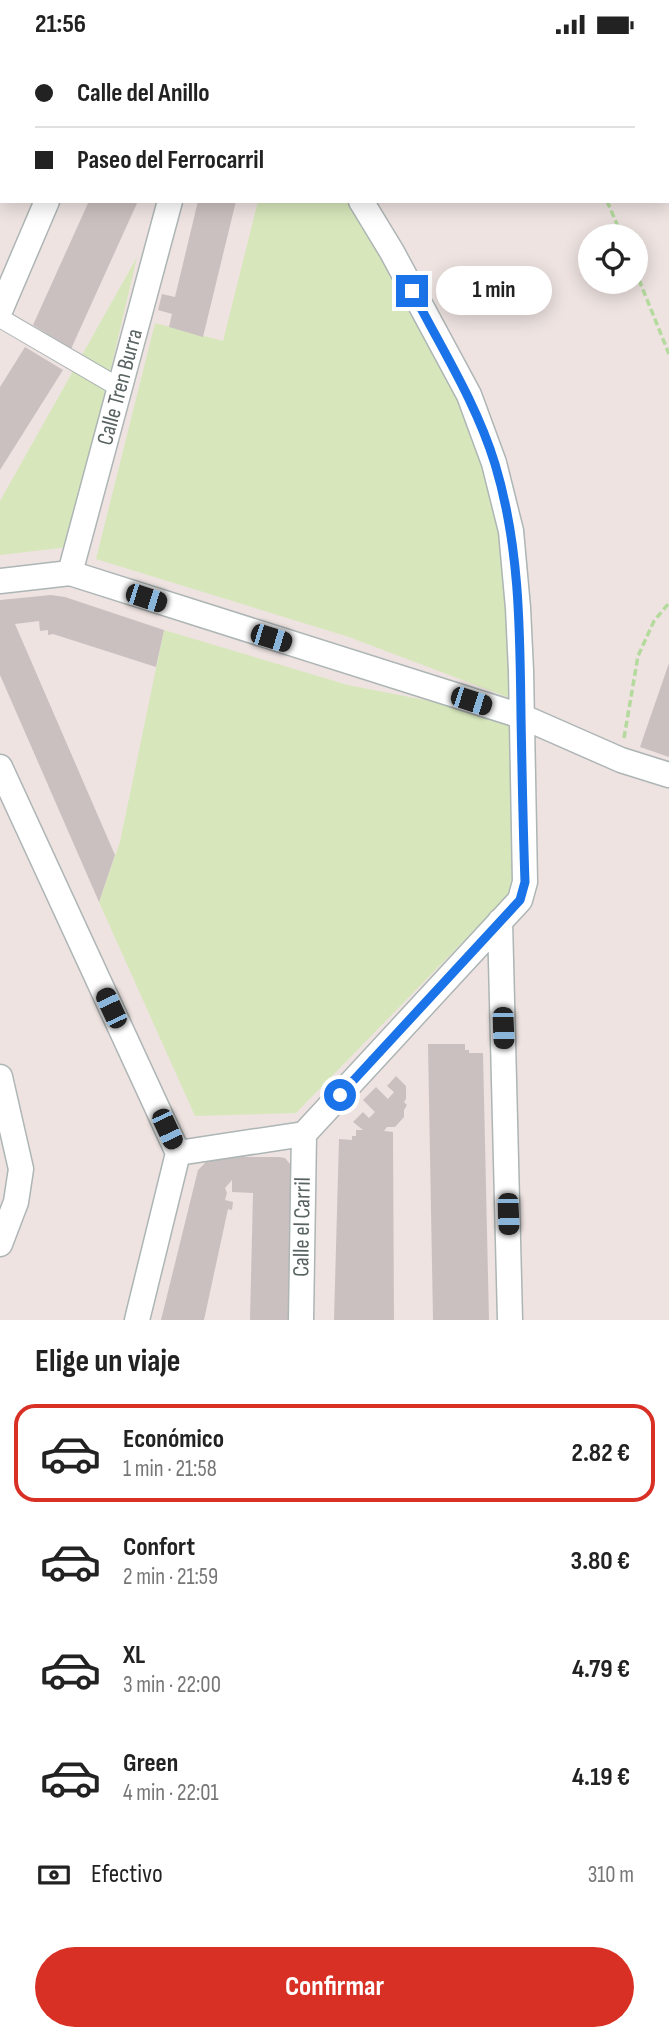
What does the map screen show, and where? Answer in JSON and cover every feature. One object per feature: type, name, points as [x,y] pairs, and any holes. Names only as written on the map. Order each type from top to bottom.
[{"type":"street","points":[[3,297],[46,203]]},
{"type":"street","name":"Calle Tren Burra","points":[[70,573],[169,203]]},
{"type":"street","points":[[178,1153],[304,1134],[520,900],[525,882],[518,608],[511,531],[495,463],[468,395],[392,252],[362,203]]},
{"type":"street","points":[[0,318],[120,388]]},
{"type":"street","points":[[0,581],[70,573],[521,716],[621,760],[669,775]]},
{"type":"street","points":[[0,767],[178,1153],[136,1320]]},
{"type":"street","points":[[500,921],[510,1320]]},
{"type":"street","points":[[0,1077],[6,1132],[21,1169],[16,1202],[0,1244]]},
{"type":"street","name":"Calle el Carril","points":[[301,1320],[304,1134]]},
{"type":"path","points":[[608,203],[616,224]]},
{"type":"path","points":[[645,294],[669,354]]},
{"type":"path","points":[[621,760],[638,656],[654,621],[669,603]]},
{"type":"green space","points":[[258,203],[354,203],[466,398],[508,532],[510,698],[349,637],[96,559],[155,323],[223,341]]},
{"type":"green space","points":[[137,257],[69,547],[0,555],[0,501]]},
{"type":"green space","points":[[164,630],[348,685],[511,717],[521,890],[489,915],[296,1113],[195,1116],[99,902],[120,842]]},
{"type":"building","points":[[88,203],[137,203],[71,349],[33,325]]},
{"type":"building","points":[[198,203],[236,203],[203,337],[169,327],[172,314],[158,310],[162,294],[175,297]]},
{"type":"building","points":[[25,347],[63,370],[0,470],[0,387]]},
{"type":"building","points":[[51,595],[65,597],[164,630],[156,667],[53,634],[48,635],[48,630],[40,631],[39,621],[15,624],[115,855],[99,902],[0,675],[0,600]]},
{"type":"building","points":[[669,663],[669,757],[640,747]]},
{"type":"building","points":[[428,1044],[465,1044],[465,1050],[469,1050],[469,1053],[483,1053],[489,1320],[433,1320]]},
{"type":"building","points":[[396,1076],[406,1086],[404,1102],[407,1105],[404,1117],[395,1127],[387,1127],[384,1131],[393,1132],[394,1320],[334,1320],[339,1139],[352,1140],[352,1136],[356,1136],[356,1130],[363,1130],[353,1122],[363,1112],[369,1118],[375,1112],[363,1100],[376,1087],[388,1099],[394,1092],[387,1086]]},
{"type":"building","points":[[215,1157],[279,1157],[285,1158],[290,1164],[288,1320],[250,1320],[253,1193],[232,1192],[232,1180],[225,1188],[225,1200],[233,1202],[232,1210],[228,1209],[204,1320],[161,1320],[198,1170]]},
{"type":"route","points":[[340,1095],[520,900],[525,882],[521,671],[511,531],[495,463],[468,395],[412,291]]}]
